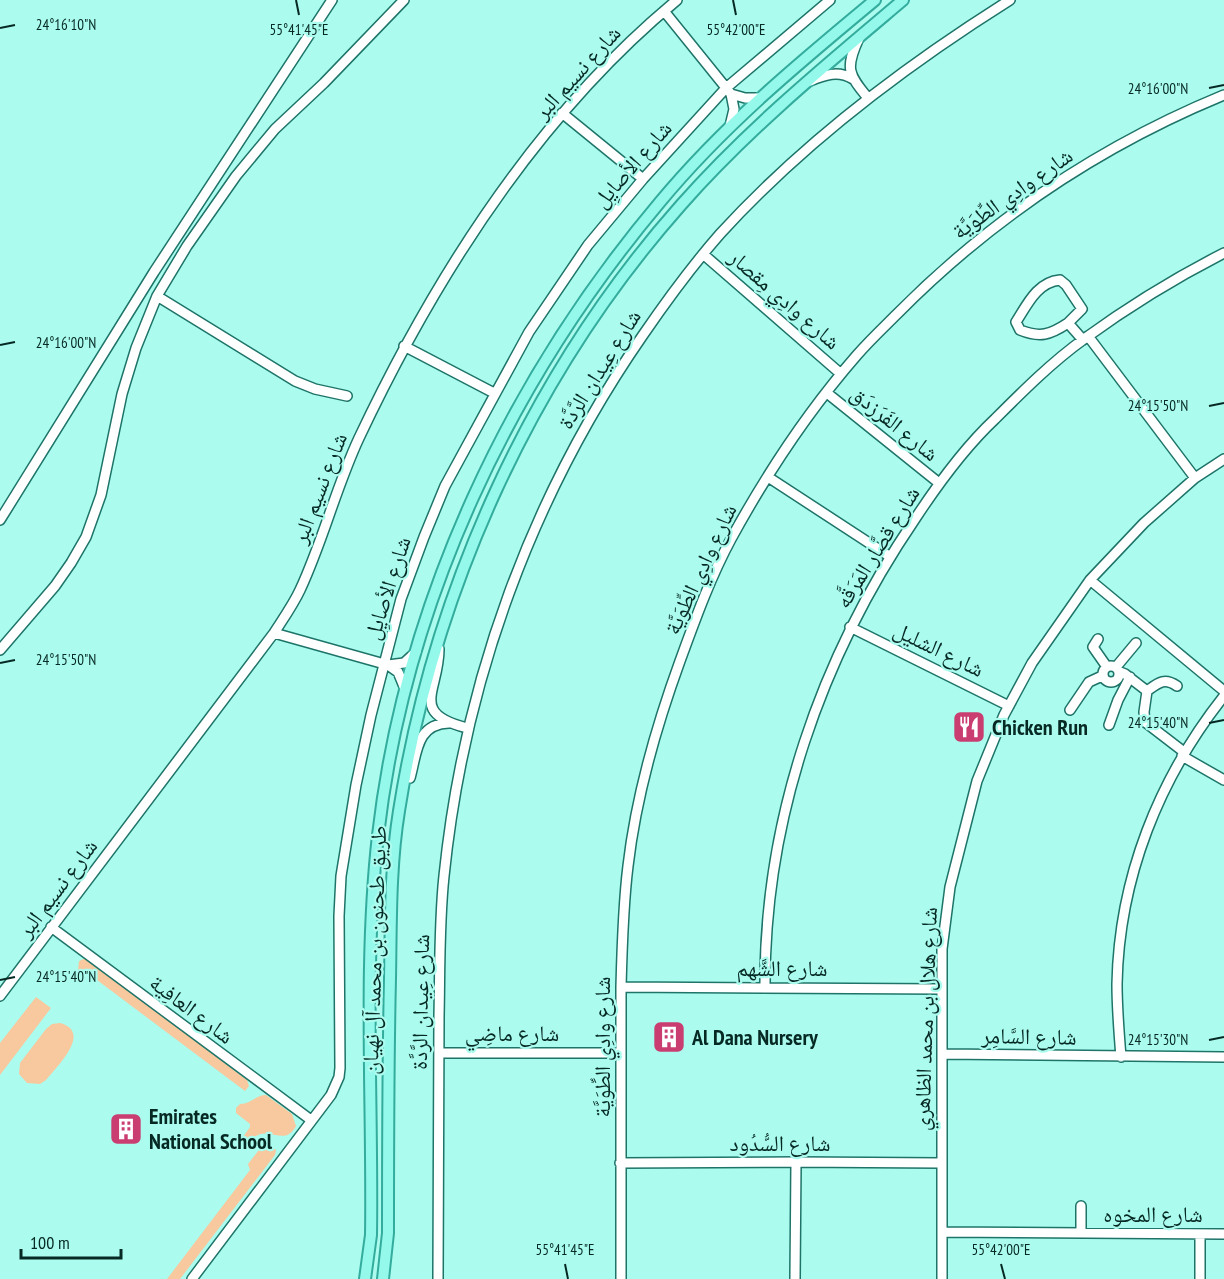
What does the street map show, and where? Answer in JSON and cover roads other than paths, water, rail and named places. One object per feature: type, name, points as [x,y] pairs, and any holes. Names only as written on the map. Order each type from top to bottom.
[{"type":"main road","name":"طريق طحنون بن محمد آل نهيان","points":[[365,1279],[371,1235],[372,901],[385,785],[405,689],[416,652],[443,572],[476,489],[523,399],[554,347],[582,304],[661,200],[730,126],[875,0]]},
{"type":"main road","name":"طريق طحنون بن محمد آل نهيان","points":[[383,1279],[388,1233],[388,1047],[392,891],[399,812],[416,728],[439,641],[473,542],[534,415],[570,354],[640,254],[681,205],[749,134],[804,83],[903,0]]},
{"type":"street","points":[[0,520],[154,272],[332,0]]},
{"type":"street","points":[[0,650],[63,575],[92,523],[105,481],[129,371],[157,296],[187,246],[258,148],[283,120],[324,83],[404,0]]},
{"type":"street","name":"شارع نسيم البر","points":[[0,996],[274,633],[299,591],[358,440],[404,346],[497,197],[562,113],[621,49],[677,0]]},
{"type":"street","name":"شارع الأصايِل","points":[[192,1279],[331,1095],[339,1077],[341,876],[356,785],[401,599],[445,486],[494,393],[542,312],[588,245],[643,179],[729,91],[830,0]]},
{"type":"street","name":"شارع عِيدان الرَّدَّة","points":[[438,1279],[439,1053],[443,876],[467,728],[493,637],[510,586],[559,476],[574,446],[624,362],[672,293],[703,254],[746,207],[793,161],[868,98],[931,52],[1010,0]]},
{"type":"street","points":[[664,11],[729,91],[734,109],[730,126]]},
{"type":"street","points":[[853,80],[850,62],[860,36]]},
{"type":"street","points":[[804,83],[831,74],[843,75],[853,80],[868,98]]},
{"type":"street","points":[[729,91],[745,98],[760,98]]},
{"type":"street","name":"شارع وادِي الطِّوَيَّة","points":[[621,1279],[621,987],[628,865],[634,824],[667,695],[699,609],[730,541],[782,455],[841,374],[925,286],[980,237],[1022,205],[1095,159],[1153,128],[1224,95]]},
{"type":"street","points":[[562,113],[643,179]]},
{"type":"street","name":"شارع قصَّار المَرَقَّه","points":[[765,988],[770,895],[775,859],[794,772],[819,698],[850,627],[889,556],[939,483],[993,420],[1085,338],[1163,287],[1224,253]]},
{"type":"street","name":"شارع وادِي مِقصار","points":[[703,254],[841,374]]},
{"type":"street","points":[[1060,280],[1082,309],[1068,323],[1053,333],[1033,336],[1020,330],[1016,322],[1032,296],[1050,281],[1060,280]]},
{"type":"street","points":[[157,296],[295,381],[315,389],[347,396]]},
{"type":"street","points":[[1068,323],[1085,338],[1195,478]]},
{"type":"street","points":[[404,346],[494,393]]},
{"type":"street","name":"شارع الفَرَزدَق","points":[[827,393],[939,483]]},
{"type":"street","name":"شارع هلال بن محمد الظاهري","points":[[942,1279],[944,928],[950,887],[977,781],[1032,663],[1090,580],[1144,523],[1195,478],[1224,459]]},
{"type":"street","points":[[768,477],[889,556]]},
{"type":"street","points":[[1090,580],[1224,691]]},
{"type":"street","name":"شارع الشليل","points":[[850,627],[1010,706]]},
{"type":"street","points":[[274,633],[386,664],[398,672],[405,689]]},
{"type":"street","points":[[1098,639],[1093,647],[1111,671],[1130,677],[1147,691]]},
{"type":"street","points":[[439,641],[439,656],[431,703],[438,716],[449,723],[467,728]]},
{"type":"street","points":[[1070,710],[1089,682],[1111,671],[1136,643]]},
{"type":"street","points":[[386,664],[404,663],[416,652]]},
{"type":"street","points":[[1109,725],[1130,677]]},
{"type":"street","points":[[1177,686],[1165,681],[1159,682],[1147,691],[1145,722],[1183,754],[1224,780]]},
{"type":"street","points":[[1121,1057],[1117,984],[1119,950],[1126,904],[1140,849],[1152,817],[1183,754],[1224,696]]},
{"type":"street","points":[[399,812],[405,799],[423,735],[436,724],[449,723]]},
{"type":"street","name":"شارع العافِية","points":[[51,927],[311,1120]]},
{"type":"street","name":"شارع الشَّهم","points":[[621,987],[942,989]]},
{"type":"street","name":"شارع ماضِي","points":[[439,1053],[621,1053]]},
{"type":"street","name":"شارع السَّامِر","points":[[942,1054],[1224,1057]]},
{"type":"street","points":[[795,1162],[795,1279]]},
{"type":"street","name":"شارع السُّدُود","points":[[620,1163],[941,1163]]},
{"type":"street","name":"شارع المخوه","points":[[1081,1206],[1081,1233]]},
{"type":"street","name":"شارع المخوه","points":[[942,1232],[1224,1234]]},
{"type":"street","points":[[1200,1234],[1200,1279]]},
{"type":"place","name":"Chicken Run","points":[[969,727]]},
{"type":"place","name":"Al Dana Nursery","points":[[669,1037]]},
{"type":"place","name":"Emirates National School","points":[[126,1129]]}]
